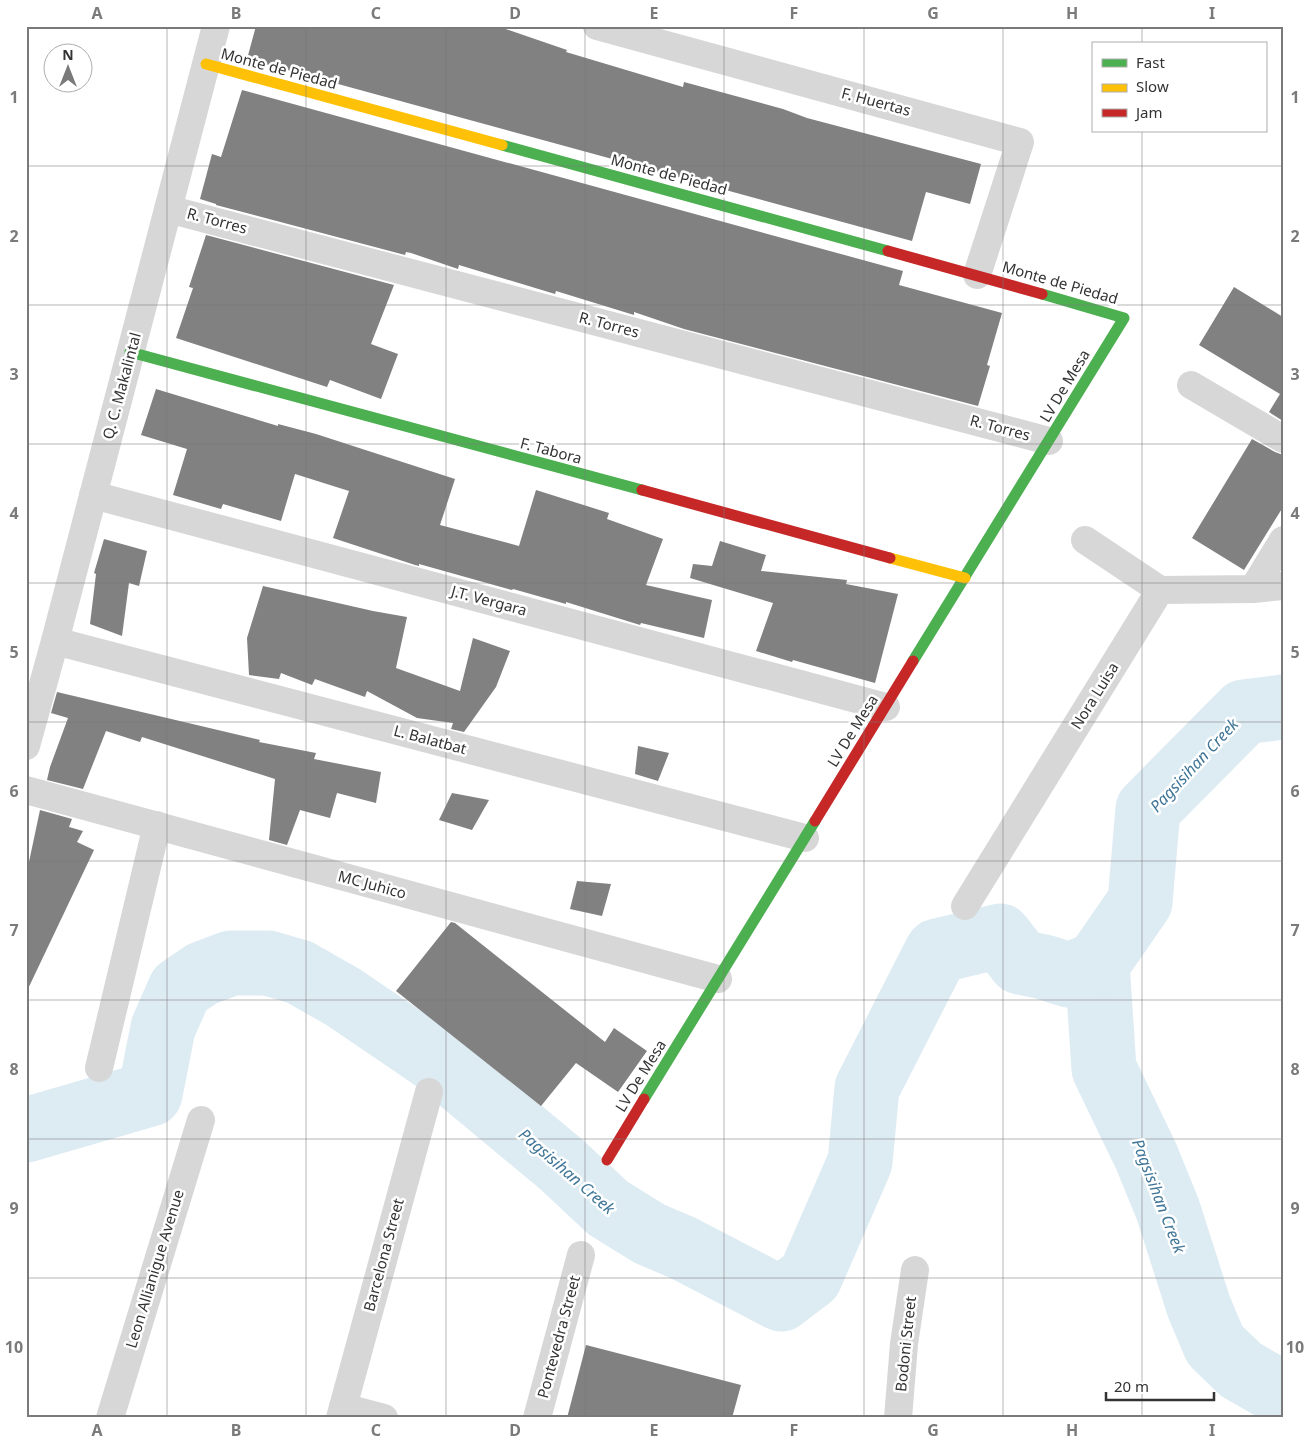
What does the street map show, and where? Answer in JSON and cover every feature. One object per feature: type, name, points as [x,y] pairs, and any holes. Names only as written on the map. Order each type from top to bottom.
[{"type":"street","name":"Q. C. Makalintal","points":[[26,746],[216,26]]},
{"type":"street","name":"F. Huertas","points":[[597,26],[1020,142],[977,274]]},
{"type":"street","name":"Monte de Piedad","points":[[206,64],[977,274],[1124,318]]},
{"type":"street","name":"R. Torres","points":[[168,208],[1049,441]]},
{"type":"street","name":"LV De Mesa","points":[[607,1160],[1124,318]]},
{"type":"street","name":"F. Tabora","points":[[130,352],[964,578]]},
{"type":"street","points":[[1191,385],[1283,439]]},
{"type":"street","name":"J.T. Vergara","points":[[93,495],[886,707]]},
{"type":"street","points":[[1085,540],[1160,590],[1253,589],[1283,586]]},
{"type":"street","points":[[1253,589],[1283,540]]},
{"type":"street","name":"Nora Luisa","points":[[964,906],[1160,590]]},
{"type":"street","name":"L. Balatbat","points":[[55,641],[804,838]]},
{"type":"street","name":"MC Juhico","points":[[26,790],[718,980]]},
{"type":"street","points":[[98,1068],[157,825]]},
{"type":"street","name":"Barcelona Street","points":[[342,1412],[429,1092]]},
{"type":"street","name":"Leon Allianigue Avenue","points":[[110,1418],[200,1120]]},
{"type":"street","name":"Pontevedra Street","points":[[537,1418],[581,1256]]},
{"type":"street","name":"Bodoni Street","points":[[898,1418],[904,1344],[915,1270]]},
{"type":"street","points":[[342,1412],[384,1418]]},
{"type":"building","points":[[256,26],[497,26],[567,50],[566,52],[683,87],[684,82],[783,109],[807,118],[981,164],[970,204],[926,192],[912,241],[247,59]]},
{"type":"building","points":[[242,90],[903,271],[899,285],[1002,313],[987,365],[990,366],[978,406],[684,329],[634,312],[634,315],[556,291],[555,294],[459,265],[458,269],[411,253],[406,252],[405,255],[216,205],[200,199],[212,154],[221,157]]},
{"type":"building","points":[[206,235],[394,285],[371,344],[398,354],[381,399],[330,380],[327,387],[176,338],[193,288],[189,287]]},
{"type":"building","points":[[1234,287],[1283,317],[1283,421],[1269,412],[1280,394],[1199,345]]},
{"type":"building","points":[[156,389],[278,426],[278,424],[316,434],[455,479],[440,525],[519,546],[536,490],[609,513],[607,519],[663,539],[646,585],[712,600],[704,638],[641,623],[640,625],[566,602],[566,604],[419,564],[419,566],[415,565],[333,538],[349,491],[295,474],[281,521],[223,504],[221,509],[173,495],[187,449],[141,435]]},
{"type":"building","points":[[1252,439],[1283,455],[1283,507],[1244,570],[1192,538]]},
{"type":"building","points":[[104,539],[147,551],[139,586],[129,583],[122,636],[90,624],[96,574],[94,573]]},
{"type":"building","points":[[720,541],[766,555],[761,571],[847,580],[846,584],[898,594],[875,683],[756,651],[773,603],[690,578],[693,564],[712,566]]},
{"type":"building","points":[[263,586],[407,617],[396,668],[460,691],[473,638],[510,651],[496,687],[464,732],[451,729],[453,723],[417,718],[367,691],[365,697],[315,679],[312,685],[281,673],[279,679],[249,675],[247,638]]},
{"type":"building","points":[[57,692],[260,740],[259,742],[316,753],[314,759],[381,772],[376,803],[337,793],[330,818],[300,810],[287,845],[269,840],[275,779],[142,737],[140,742],[106,731],[83,789],[47,780],[68,718],[51,713]]},
{"type":"building","points":[[638,746],[669,753],[658,781],[635,774]]},
{"type":"building","points":[[452,793],[489,800],[472,830],[439,820]]},
{"type":"building","points":[[40,810],[72,819],[69,827],[83,831],[77,842],[94,850],[26,993],[26,876]]},
{"type":"building","points":[[577,881],[611,884],[602,916],[570,909]]},
{"type":"building","points":[[451,922],[455,923],[605,1042],[614,1028],[647,1051],[618,1092],[576,1063],[541,1106],[396,991]]},
{"type":"building","points":[[586,1345],[741,1385],[732,1418],[567,1418]]},
{"type":"waterway","name":"Pagsisihan Creek","points":[[26,1130],[150,1094],[163,1028],[180,989],[202,974],[231,963],[268,963],[299,972],[343,997],[437,1061],[561,1164],[608,1208],[650,1234],[683,1248],[781,1299],[810,1277],[860,1162],[867,1088],[937,951],[1000,936],[1020,962],[1069,975],[1097,964],[1140,902],[1148,809],[1244,712],[1283,707]]},
{"type":"waterway","name":"Pagsisihan Creek","points":[[1097,964],[1104,1069],[1146,1156],[1168,1210],[1199,1307],[1215,1345],[1241,1370],[1283,1394]]},
{"type":"traffic: fast","points":[[502,145],[888,251]]},
{"type":"traffic: fast","points":[[913,661],[1124,318],[1042,294]]},
{"type":"traffic: fast","points":[[130,352],[642,490]]},
{"type":"traffic: fast","points":[[644,1099],[815,821]]},
{"type":"traffic: slow","points":[[206,64],[502,145]]},
{"type":"traffic: slow","points":[[890,558],[965,578]]},
{"type":"traffic: jam","points":[[888,251],[1042,294]]},
{"type":"traffic: jam","points":[[642,490],[890,558]]},
{"type":"traffic: jam","points":[[815,821],[913,661]]},
{"type":"traffic: jam","points":[[607,1160],[644,1099]]}]
